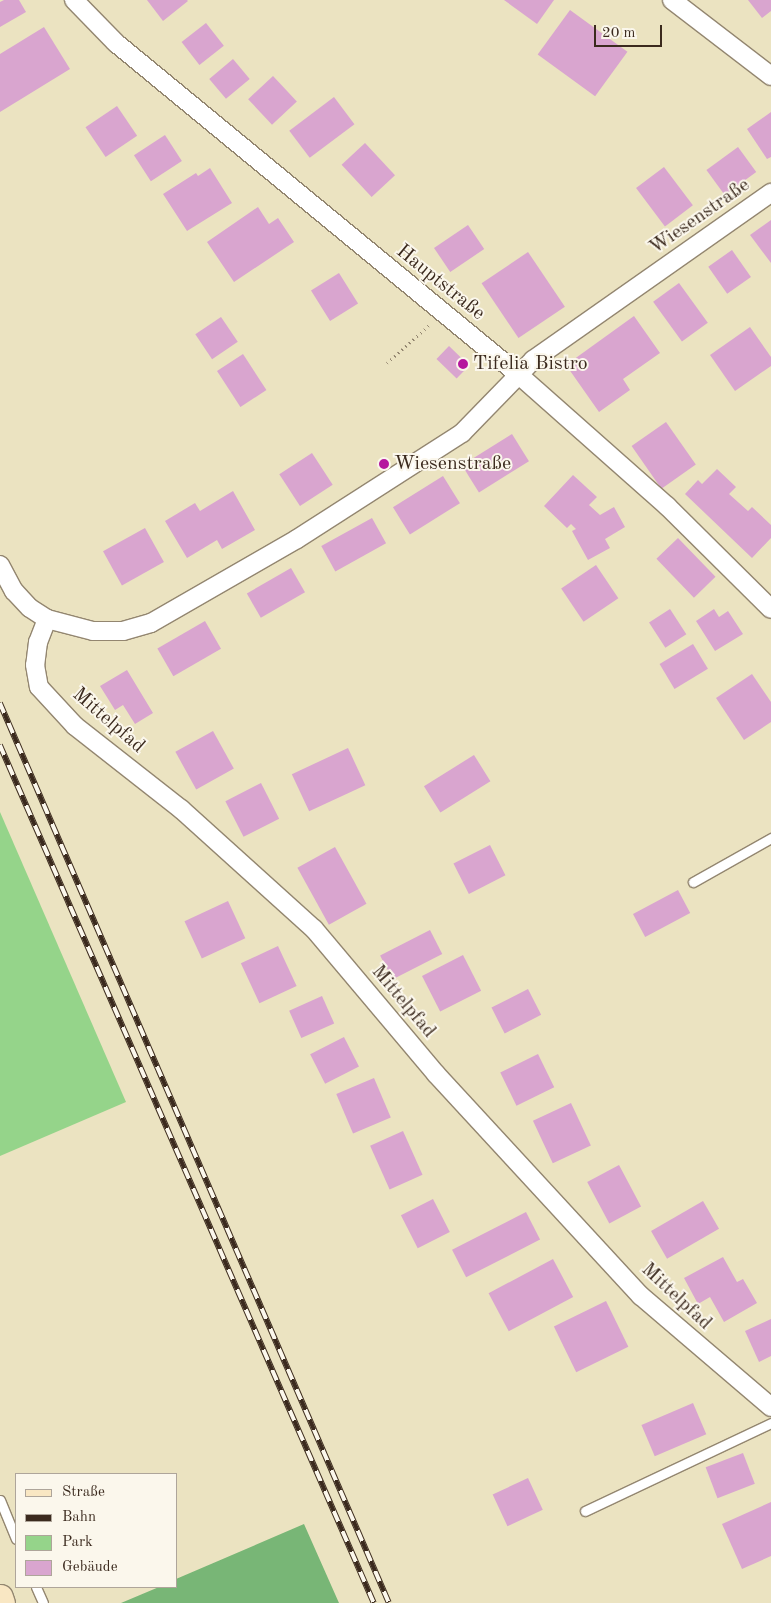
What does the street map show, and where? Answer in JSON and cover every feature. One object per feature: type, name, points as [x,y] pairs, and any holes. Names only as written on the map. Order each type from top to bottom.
[{"type":"street","name":"Hauptstraße","points":[[74,0],[116,43],[519,375],[667,506],[771,609]]},
{"type":"street","points":[[672,0],[771,76]]},
{"type":"street","name":"Wiesenstraße","points":[[47,619],[94,631],[122,631],[151,623],[297,539],[462,433],[533,360],[771,193]]},
{"type":"street","points":[[0,565],[14,591],[30,608],[47,619]]},
{"type":"street","name":"Mittelpfad","points":[[47,619],[38,642],[35,665],[39,687],[75,726],[181,808],[314,930],[436,1074],[641,1296],[771,1407]]},
{"type":"street","points":[[0,1597],[2,1603]]},
{"type":"lane","points":[[693,882],[771,838]]},
{"type":"lane","points":[[585,1511],[771,1423]]},
{"type":"lane","points":[[0,1500],[15,1537]]},
{"type":"lane","points":[[36,1588],[43,1603]]},
{"type":"path","points":[[387,364],[442,312]]},
{"type":"green space","points":[[0,812],[126,1102],[0,1156]]},
{"type":"green space","points":[[304,1524],[339,1603],[121,1603],[157,1588],[178,1588],[178,1578]]},
{"type":"building","points":[[4,0],[19,0],[26,12],[0,27],[0,2]]},
{"type":"building","points":[[147,0],[187,0],[188,1],[163,21]]},
{"type":"building","points":[[504,0],[554,0],[537,24]]},
{"type":"building","points":[[748,0],[771,0],[771,11],[762,18]]},
{"type":"building","points":[[570,10],[627,52],[595,96],[538,54]]},
{"type":"building","points":[[206,23],[224,46],[199,65],[182,42]]},
{"type":"building","points":[[44,27],[70,69],[0,112],[0,54]]},
{"type":"building","points":[[233,59],[250,79],[226,99],[209,79]]},
{"type":"building","points":[[273,76],[297,102],[272,125],[248,99]]},
{"type":"building","points":[[334,97],[354,124],[310,158],[289,131]]},
{"type":"building","points":[[117,106],[137,136],[106,157],[85,127]]},
{"type":"building","points":[[771,112],[771,157],[767,159],[747,129]]},
{"type":"building","points":[[165,135],[182,161],[151,181],[134,155]]},
{"type":"building","points":[[365,143],[395,175],[372,197],[342,165]]},
{"type":"building","points":[[738,147],[756,172],[725,195],[706,170]]},
{"type":"building","points":[[664,167],[693,205],[665,226],[636,188]]},
{"type":"building","points":[[210,168],[232,203],[187,231],[163,194],[196,173],[198,176]]},
{"type":"building","points":[[258,207],[269,224],[278,218],[294,242],[234,282],[207,242]]},
{"type":"building","points":[[771,220],[771,263],[750,235]]},
{"type":"building","points":[[468,225],[484,249],[450,272],[434,248]]},
{"type":"building","points":[[732,250],[751,277],[727,294],[708,267]]},
{"type":"building","points":[[528,252],[565,307],[518,338],[482,283]]},
{"type":"building","points":[[339,273],[358,304],[330,321],[311,290]]},
{"type":"building","points":[[679,283],[708,323],[682,341],[653,302]]},
{"type":"building","points":[[634,316],[660,353],[623,379],[630,390],[599,412],[566,365]]},
{"type":"building","points":[[221,317],[238,342],[212,359],[195,334]]},
{"type":"building","points":[[750,327],[771,357],[771,366],[735,391],[710,355]]},
{"type":"building","points":[[449,346],[469,365],[457,378],[436,359]]},
{"type":"building","points":[[243,354],[266,390],[240,407],[217,371]]},
{"type":"building","points":[[666,422],[696,465],[661,489],[632,446]]},
{"type":"building","points":[[512,434],[529,461],[479,492],[462,465]]},
{"type":"building","points":[[312,453],[333,485],[300,506],[279,474]]},
{"type":"building","points":[[717,469],[736,487],[729,494],[748,511],[752,507],[771,525],[771,538],[752,558],[685,494],[698,480],[702,484]]},
{"type":"building","points":[[573,475],[597,497],[589,505],[600,515],[614,507],[625,527],[605,539],[610,548],[588,560],[572,531],[576,529],[571,524],[567,528],[544,506]]},
{"type":"building","points":[[443,476],[460,503],[410,534],[393,507]]},
{"type":"building","points":[[233,491],[255,530],[222,549],[217,540],[187,558],[165,521],[195,503],[200,511]]},
{"type":"building","points":[[372,518],[386,543],[335,571],[321,546]]},
{"type":"building","points":[[145,528],[164,562],[122,585],[103,551]]},
{"type":"building","points":[[678,538],[716,577],[694,598],[656,559]]},
{"type":"building","points":[[596,565],[618,598],[584,622],[561,588]]},
{"type":"building","points":[[291,568],[305,592],[261,618],[247,594]]},
{"type":"building","points":[[670,609],[686,634],[665,648],[649,623]]},
{"type":"building","points":[[714,609],[719,617],[728,611],[743,634],[715,651],[696,621]]},
{"type":"building","points":[[205,621],[221,649],[173,676],[157,648]]},
{"type":"building","points":[[693,644],[708,669],[675,689],[660,664]]},
{"type":"building","points":[[127,670],[153,713],[135,724],[123,705],[115,710],[100,686]]},
{"type":"building","points":[[752,674],[771,702],[771,722],[744,740],[716,698]]},
{"type":"building","points":[[213,731],[234,769],[196,789],[175,752]]},
{"type":"building","points":[[348,748],[365,785],[309,811],[292,774]]},
{"type":"building","points":[[474,755],[490,781],[440,813],[424,786]]},
{"type":"building","points":[[261,783],[279,819],[244,837],[225,801]]},
{"type":"building","points":[[490,845],[505,875],[469,894],[453,864]]},
{"type":"building","points":[[335,847],[367,904],[329,925],[297,868]]},
{"type":"building","points":[[678,890],[690,913],[645,937],[633,914]]},
{"type":"building","points":[[228,901],[245,938],[202,958],[184,921]]},
{"type":"building","points":[[430,930],[442,954],[392,979],[380,955]]},
{"type":"building","points":[[278,946],[297,986],[259,1003],[241,963]]},
{"type":"building","points":[[463,955],[481,991],[440,1012],[422,976]]},
{"type":"building","points":[[528,989],[541,1015],[505,1033],[491,1008]]},
{"type":"building","points":[[322,996],[334,1023],[301,1038],[289,1011]]},
{"type":"building","points":[[344,1037],[359,1066],[325,1084],[310,1054]]},
{"type":"building","points":[[538,1054],[554,1087],[516,1106],[500,1072]]},
{"type":"building","points":[[374,1078],[391,1118],[353,1134],[336,1094]]},
{"type":"building","points":[[571,1103],[591,1146],[553,1163],[533,1121]]},
{"type":"building","points":[[403,1131],[423,1175],[390,1189],[370,1146]]},
{"type":"building","points":[[619,1165],[641,1206],[609,1223],[587,1182]]},
{"type":"building","points":[[433,1199],[450,1232],[418,1248],[401,1215]]},
{"type":"building","points":[[703,1201],[719,1229],[667,1259],[651,1231]]},
{"type":"building","points":[[526,1212],[540,1240],[466,1277],[452,1250]]},
{"type":"building","points":[[723,1257],[737,1282],[743,1279],[757,1303],[724,1322],[710,1297],[698,1304],[684,1278]]},
{"type":"building","points":[[553,1259],[573,1297],[509,1331],[489,1293]]},
{"type":"building","points":[[606,1301],[628,1347],[576,1372],[554,1326]]},
{"type":"building","points":[[771,1319],[771,1356],[759,1362],[745,1331]]},
{"type":"building","points":[[693,1403],[706,1434],[655,1456],[641,1425]]},
{"type":"building","points":[[743,1453],[755,1484],[717,1498],[706,1467]]},
{"type":"building","points":[[528,1478],[543,1510],[507,1526],[493,1494]]},
{"type":"building","points":[[771,1502],[771,1556],[742,1569],[722,1524]]},
{"type":"railway","points":[[0,703],[389,1603]]},
{"type":"railway","points":[[0,745],[374,1603]]},
{"type":"place","name":"Tifelia Bistro","points":[[463,364]]},
{"type":"place","name":"Wiesenstraße","points":[[384,464]]}]
